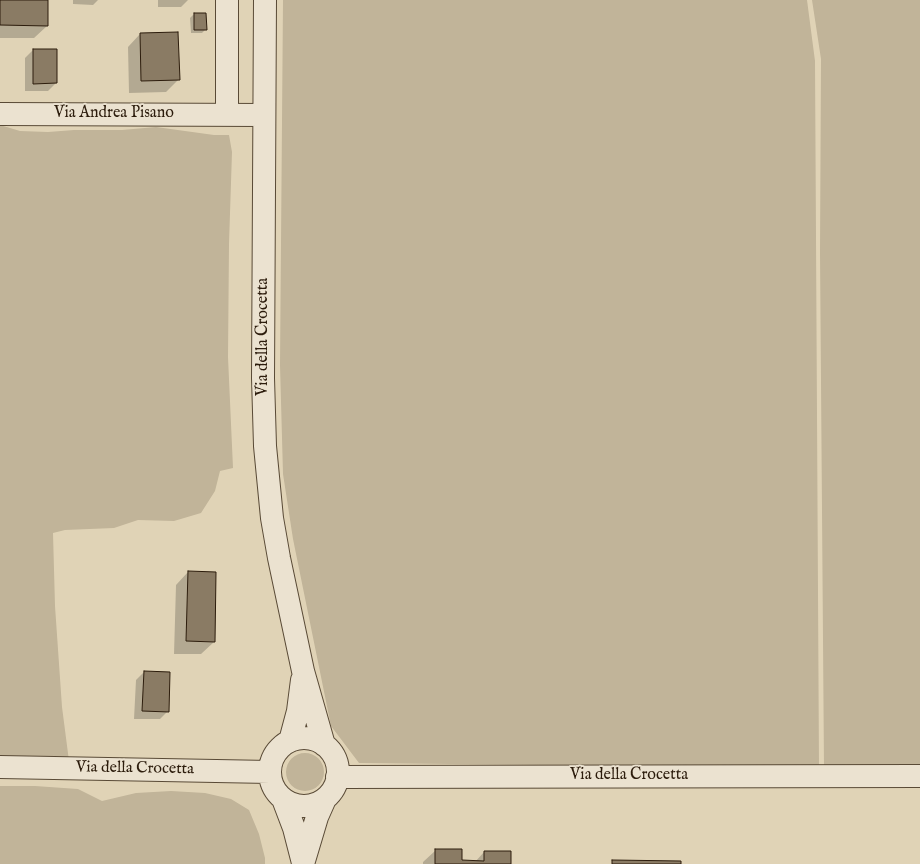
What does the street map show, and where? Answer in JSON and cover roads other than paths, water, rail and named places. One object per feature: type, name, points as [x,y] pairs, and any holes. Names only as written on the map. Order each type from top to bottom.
[{"type":"street","points":[[227,0],[227,114]]},
{"type":"street","name":"Via della Crocetta","points":[[265,0],[263,378],[265,446],[275,538],[303,671],[324,745]]},
{"type":"street","name":"Via Andrea Pisano","points":[[0,114],[264,115]]},
{"type":"street","name":"Via della Crocetta","points":[[290,741],[298,711],[303,671]]},
{"type":"street","points":[[303,864],[317,817],[325,799],[331,792],[338,777],[337,768],[335,759],[330,751],[324,745],[316,741],[307,738],[298,739],[290,741],[282,746],[275,754],[271,762],[271,782],[276,792],[290,804],[299,806],[317,804],[325,799]]},
{"type":"street","name":"Via della Crocetta","points":[[0,767],[270,772]]},
{"type":"street","name":"Via della Crocetta","points":[[338,777],[920,776]]},
{"type":"street","points":[[283,799],[294,828],[303,864]]}]
